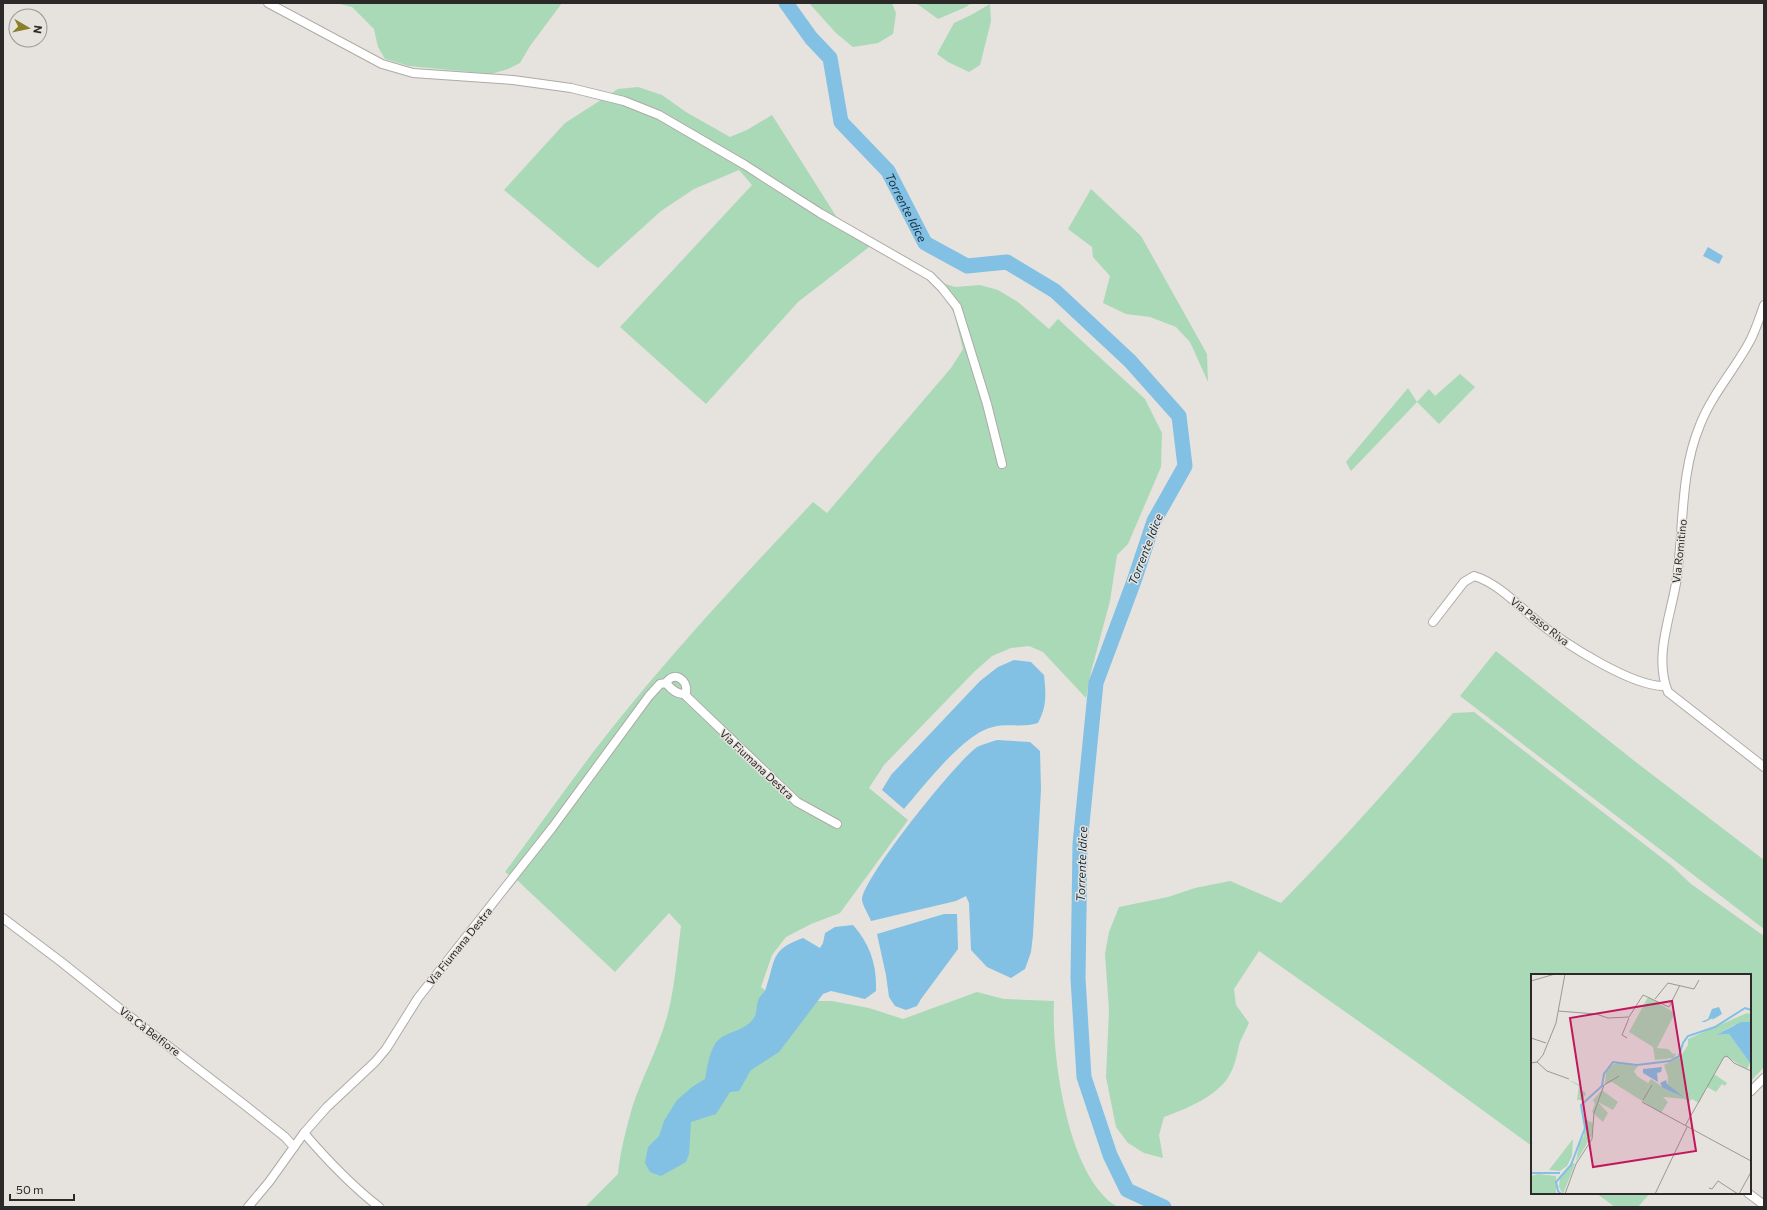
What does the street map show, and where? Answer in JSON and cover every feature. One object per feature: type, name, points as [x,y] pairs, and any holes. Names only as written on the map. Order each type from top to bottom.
[{"type":"street","points":[[268,3],[375,61],[399,69],[413,73],[513,80],[571,88],[624,101],[659,115],[745,165],[820,213],[930,276],[957,307],[987,404],[1002,464]]},
{"type":"street","name":"Via Romitino","points":[[1665,686],[1662,672],[1663,648],[1677,578],[1684,489],[1692,444],[1700,423],[1712,401],[1750,340],[1764,305]]},
{"type":"street","name":"Via Passo Riva","points":[[1433,622],[1464,582],[1474,576],[1483,578],[1507,595],[1547,629],[1590,658],[1642,682],[1655,686],[1665,686]]},
{"type":"street","name":"Via Fiumana Destra","points":[[248,1207],[304,1133],[327,1107],[375,1062],[396,1034],[418,998],[552,828],[634,713],[660,684],[666,683],[669,678],[674,676],[679,677],[685,683],[687,688],[684,694]]},
{"type":"street","name":"Via Fiumana Destra","points":[[666,683],[674,691],[684,694],[797,802],[837,824]]},
{"type":"street","points":[[1665,686],[1668,692],[1679,702],[1764,767]]},
{"type":"street","name":"Via Cà Belfiore","points":[[3,918],[246,1106],[285,1137],[294,1147]]},
{"type":"street","points":[[1751,1091],[1764,1078]]},
{"type":"street","points":[[304,1133],[336,1169],[379,1207]]},
{"type":"street","points":[[1749,1194],[1764,1204]]},
{"type":"green space","points":[[336,3],[562,3],[530,46],[520,63],[508,69],[491,74],[409,66],[385,59],[378,47],[374,29],[352,7]]},
{"type":"green space","points":[[809,3],[892,3],[896,13],[893,34],[878,43],[853,47],[836,33]]},
{"type":"green space","points":[[916,3],[971,3],[966,7],[938,19]]},
{"type":"green space","points":[[990,4],[991,21],[980,65],[969,72],[948,62],[937,54],[954,23]]},
{"type":"green space","points":[[638,87],[662,95],[686,112],[730,137],[747,130],[772,115],[836,216],[873,244],[798,302],[706,404],[620,327],[752,185],[739,170],[694,189],[661,211],[598,268],[504,190],[565,123],[618,89]]},
{"type":"green space","points":[[1091,189],[1141,236],[1207,354],[1208,382],[1190,342],[1176,327],[1150,317],[1126,314],[1103,303],[1110,276],[1093,257],[1092,247],[1068,229]]},
{"type":"green space","points":[[939,282],[955,287],[980,285],[998,290],[1018,302],[1049,329],[1058,319],[1145,399],[1162,433],[1161,467],[1128,544],[1117,555],[1110,601],[1091,672],[1086,698],[1043,652],[1029,646],[1011,648],[992,656],[974,672],[884,765],[869,788],[908,820],[840,913],[811,924],[786,937],[772,955],[761,987],[780,1003],[796,1001],[832,1001],[869,1008],[903,1019],[977,992],[1004,999],[1054,1001],[1056,1052],[1060,1082],[1066,1114],[1075,1144],[1086,1171],[1101,1193],[1118,1207],[585,1207],[618,1174],[625,1133],[632,1108],[659,1040],[670,1006],[681,926],[669,913],[615,972],[518,881],[505,872],[613,727],[696,629],[813,502],[827,513],[951,368],[963,349],[954,313],[940,290]]},
{"type":"green space","points":[[1460,374],[1475,387],[1439,424],[1417,402],[1429,389],[1435,396]]},
{"type":"green space","points":[[1408,388],[1417,402],[1351,471],[1346,462]]},
{"type":"green space","points":[[1496,651],[1637,763],[1764,860],[1764,929],[1460,696]]},
{"type":"green space","points":[[1474,712],[1671,865],[1691,884],[1764,936],[1764,1067],[1751,1081],[1751,974],[1531,974],[1531,1145],[1259,951],[1234,989],[1236,1005],[1249,1023],[1240,1042],[1233,1069],[1226,1080],[1219,1088],[1202,1100],[1164,1117],[1159,1135],[1163,1158],[1144,1153],[1128,1143],[1116,1127],[1106,1077],[1109,1010],[1105,954],[1109,932],[1119,907],[1168,897],[1195,888],[1230,881],[1281,903],[1369,810],[1453,713]]},
{"type":"green space","points":[[1597,1194],[1649,1194],[1638,1207],[1615,1207]]},
{"type":"water","points":[[1708,247],[1723,256],[1719,264],[1703,256]]},
{"type":"water","points":[[1014,660],[1031,662],[1044,675],[1045,700],[1043,711],[1038,723],[1026,725],[1004,725],[982,731],[970,739],[945,762],[904,809],[882,790],[891,775],[980,681],[998,667]]},
{"type":"water","points":[[997,740],[1030,742],[1040,751],[1041,789],[1031,952],[1025,969],[1011,978],[987,967],[971,950],[969,903],[966,896],[956,901],[871,921],[862,899],[867,886],[878,867],[932,795],[977,747]]},
{"type":"water","points":[[944,914],[957,914],[958,949],[917,1006],[906,1010],[895,1006],[889,997],[877,934]]},
{"type":"water","points":[[853,925],[864,940],[871,955],[874,964],[876,991],[865,999],[831,991],[823,994],[779,1052],[751,1070],[739,1091],[730,1092],[716,1114],[691,1122],[689,1154],[686,1162],[661,1176],[650,1172],[645,1163],[648,1147],[659,1136],[664,1121],[677,1100],[692,1087],[705,1079],[707,1066],[713,1048],[719,1039],[741,1029],[751,1022],[755,1016],[757,1003],[765,990],[773,963],[779,951],[792,942],[803,938],[820,948],[823,943],[825,933],[835,927]]},
{"type":"waterway","name":"Torrente Idice","points":[[786,3],[811,38],[830,58],[841,122],[888,171],[925,243],[967,266],[1007,262],[1055,291],[1130,361],[1179,416],[1185,466],[1154,521],[1134,581],[1096,683],[1080,844],[1078,978],[1084,1077],[1110,1155],[1127,1190],[1164,1207]]}]
